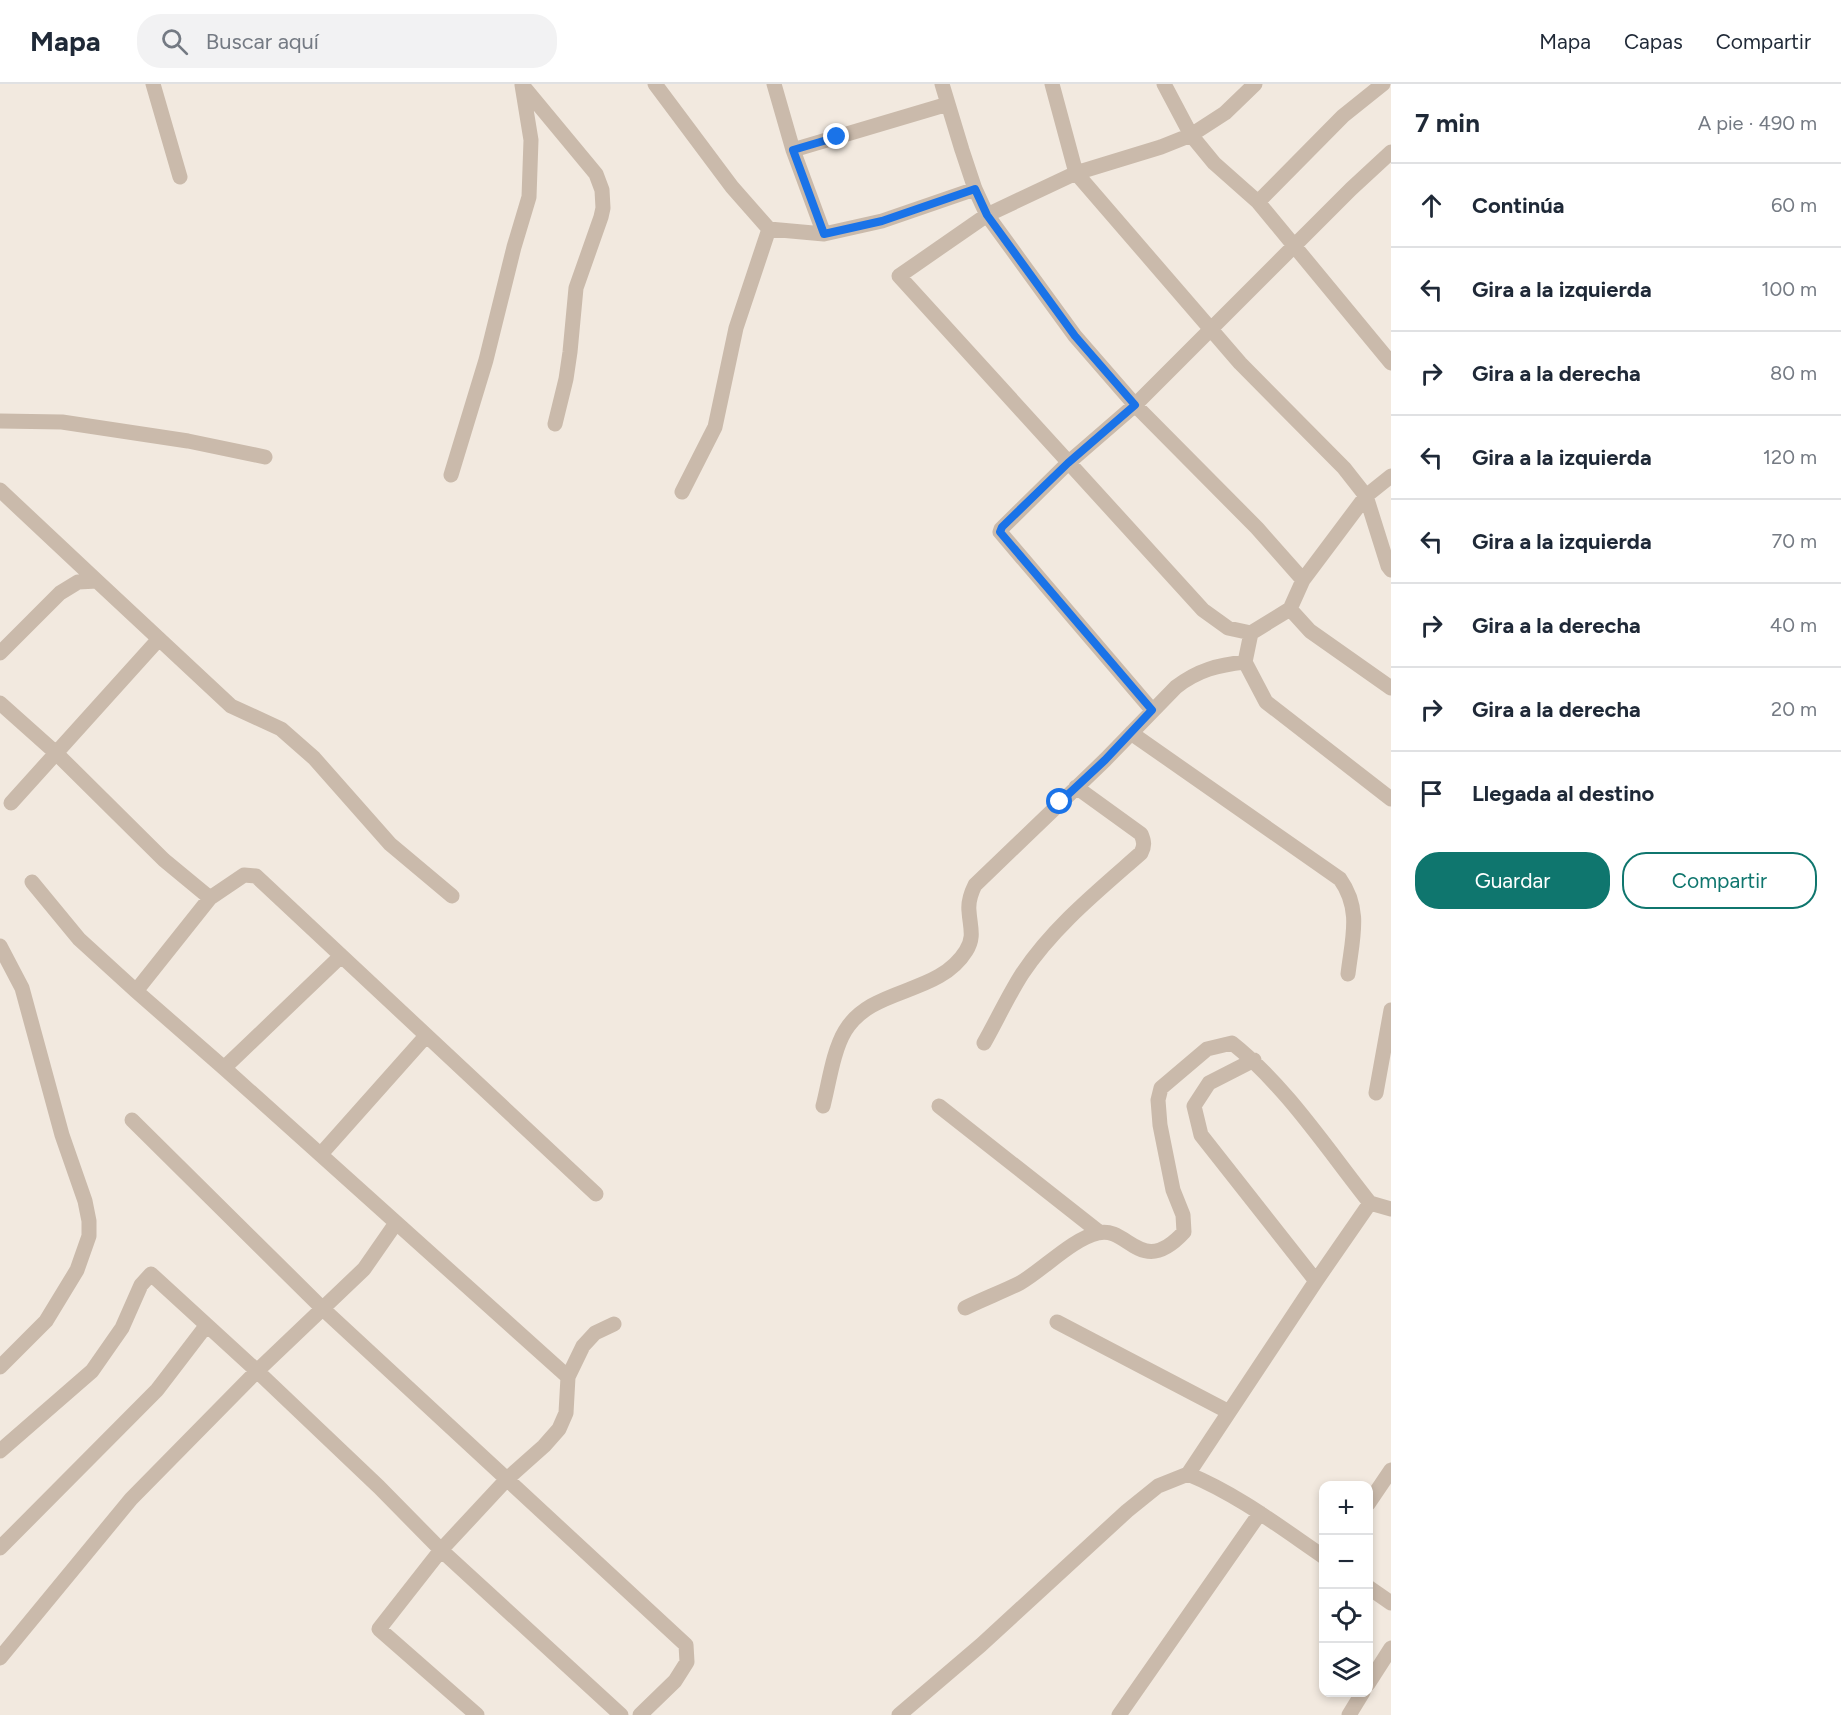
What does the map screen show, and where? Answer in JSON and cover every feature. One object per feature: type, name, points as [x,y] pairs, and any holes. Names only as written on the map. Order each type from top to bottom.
[{"type":"street","points":[[153,84],[180,177]]},
{"type":"street","points":[[655,84],[732,187],[769,229],[824,234],[882,221],[975,189]]},
{"type":"street","points":[[774,84],[793,150],[824,234]]},
{"type":"street","points":[[942,84],[975,189],[987,215],[1075,336],[1135,405],[1257,528],[1303,580]]},
{"type":"street","points":[[1052,84],[1076,173],[1240,363],[1344,468],[1366,496],[1391,570]]},
{"type":"street","points":[[1164,84],[1191,135],[1214,163],[1258,202],[1391,363]]},
{"type":"street","points":[[1255,84],[1225,113],[1191,135],[1161,147],[1076,173],[987,215],[899,276],[1203,610],[1228,628],[1251,633],[1290,609],[1303,580],[1366,496],[1391,476]]},
{"type":"street","points":[[1258,202],[1343,116],[1383,84]]},
{"type":"street","points":[[521,85],[596,174],[600,181],[603,199],[602,217],[576,288],[566,379],[555,424]]},
{"type":"street","points":[[451,474],[486,360],[529,197],[531,140],[521,85]]},
{"type":"street","points":[[793,150],[948,104]]},
{"type":"street","points":[[1152,710],[1000,532],[1002,527],[1068,463],[1135,405],[1294,245],[1391,152]]},
{"type":"street","points":[[682,492],[715,427],[736,328],[769,229]]},
{"type":"street","points":[[0,421],[63,422],[188,441],[265,457]]},
{"type":"street","points":[[0,490],[6,503],[97,581],[231,706],[281,729],[314,758],[390,844],[452,896]]},
{"type":"street","points":[[0,653],[60,593],[78,582],[97,581]]},
{"type":"street","points":[[1290,609],[1310,631],[1391,688]]},
{"type":"street","points":[[1251,633],[1245,662],[1266,702],[1391,799]]},
{"type":"street","points":[[11,803],[158,640]]},
{"type":"street","points":[[823,1106],[839,1044],[849,1024],[856,1016],[871,1005],[936,979],[954,967],[967,950],[972,937],[969,910],[971,893],[975,885],[1176,687],[1198,672],[1221,665],[1245,662]]},
{"type":"street","points":[[0,703],[56,753],[164,860],[210,898]]},
{"type":"street","points":[[1131,733],[1340,879],[1350,896],[1354,911],[1348,974]]},
{"type":"street","points":[[984,1043],[1021,975],[1040,950],[1143,849],[1143,839],[1140,834],[1076,787]]},
{"type":"street","points":[[136,991],[210,898],[244,876],[256,876],[596,1194]]},
{"type":"street","points":[[32,882],[80,939],[136,991],[568,1377]]},
{"type":"street","points":[[0,946],[22,988],[62,1135],[85,1201],[89,1236],[77,1270],[46,1321],[0,1367]]},
{"type":"street","points":[[224,1068],[341,956]]},
{"type":"street","points":[[1376,1094],[1391,1010]]},
{"type":"street","points":[[321,1154],[426,1036]]},
{"type":"street","points":[[965,1308],[1019,1283],[1083,1239],[1099,1232],[1112,1233],[1137,1249],[1156,1251],[1173,1244],[1184,1232],[1183,1215],[1173,1190],[1160,1125],[1158,1100],[1161,1088],[1207,1049],[1232,1042],[1254,1060],[1277,1085],[1370,1203],[1391,1209]]},
{"type":"street","points":[[1254,1060],[1209,1083],[1194,1106],[1201,1135],[1316,1281]]},
{"type":"street","points":[[939,1106],[1099,1232]]},
{"type":"street","points":[[132,1120],[323,1309],[686,1645],[687,1662],[675,1681],[640,1715]]},
{"type":"street","points":[[898,1715],[981,1645],[1126,1511],[1158,1486],[1188,1474],[1370,1203]]},
{"type":"street","points":[[0,1658],[131,1500],[257,1371],[364,1269],[396,1222]]},
{"type":"street","points":[[0,1451],[92,1371],[122,1328],[141,1285],[151,1274],[379,1487],[441,1550],[621,1715]]},
{"type":"street","points":[[1057,1322],[1229,1412]]},
{"type":"street","points":[[477,1715],[379,1629],[441,1550],[507,1479],[544,1446],[559,1429],[566,1413],[568,1377],[583,1346],[594,1333],[614,1324]]},
{"type":"street","points":[[0,1548],[157,1390],[206,1326]]},
{"type":"street","points":[[1373,1497],[1391,1470]]},
{"type":"street","points":[[1188,1474],[1260,1513],[1319,1554]]},
{"type":"street","points":[[1119,1715],[1260,1513]]},
{"type":"street","points":[[1371,1589],[1391,1603]]},
{"type":"street","points":[[1373,1676],[1391,1648]]},
{"type":"street","points":[[1349,1715],[1360,1697]]},
{"type":"route","points":[[837,137],[793,150],[824,234],[882,221],[975,189],[987,215],[1075,336],[1135,405],[1068,463],[1002,527],[1000,532],[1152,710],[1105,760],[1060,802]]}]
